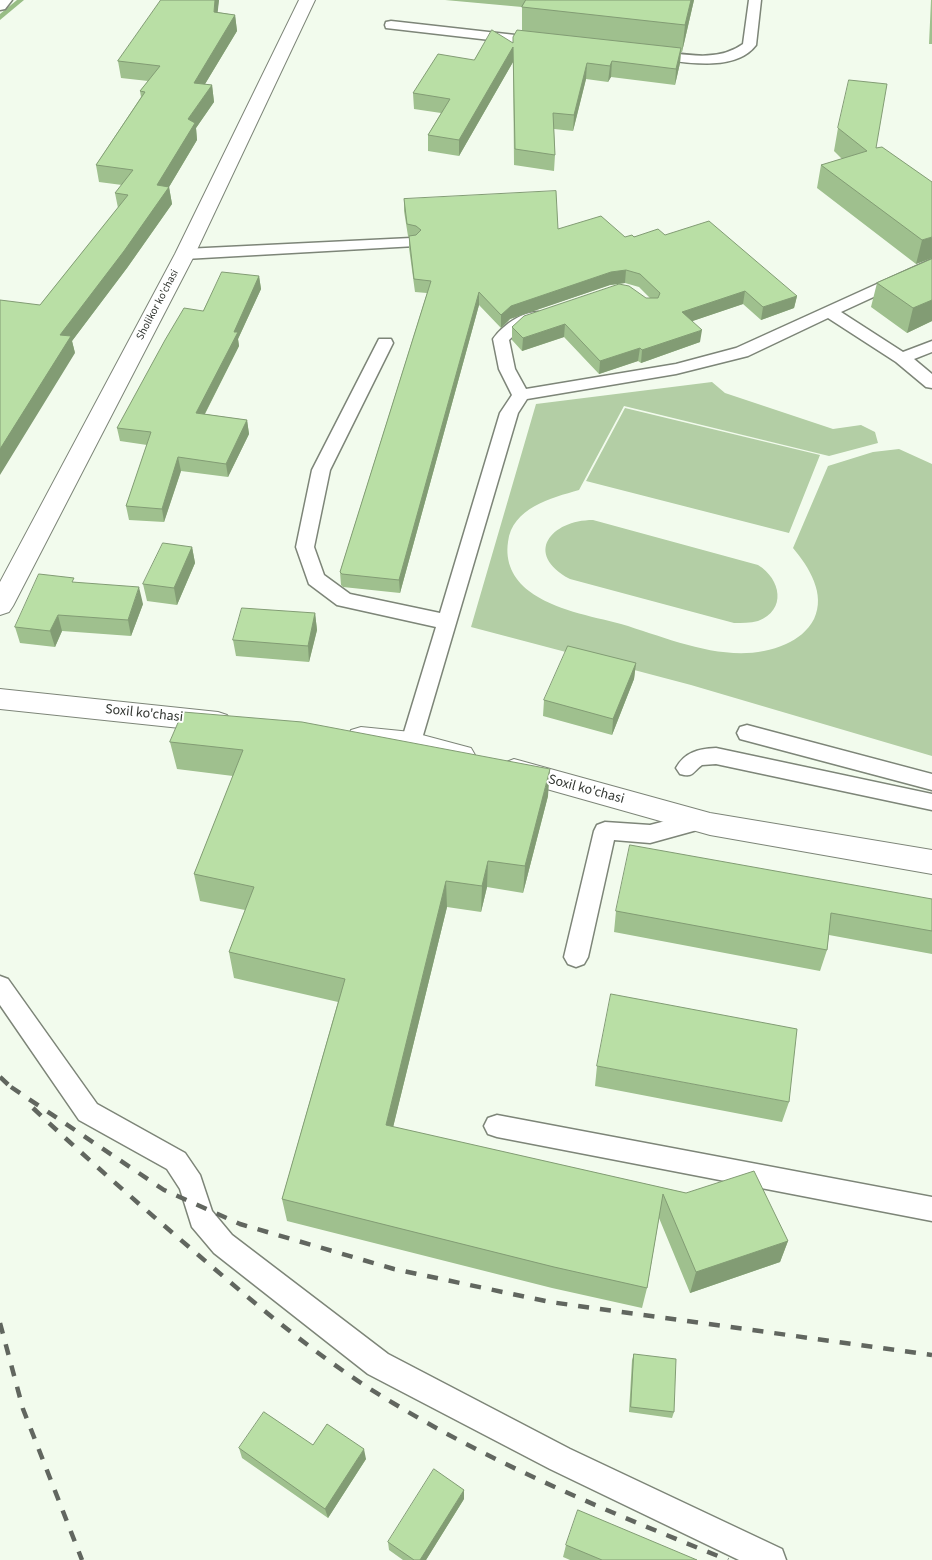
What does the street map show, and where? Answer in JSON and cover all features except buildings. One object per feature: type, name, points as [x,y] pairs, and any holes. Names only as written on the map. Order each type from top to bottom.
[{"type":"street","name":"Sholikor ko'chasi","points":[[0,606],[185,254],[307,0]]},
{"type":"street","name":"Soxil ko'chasi","points":[[0,699],[245,724]]},
{"type":"street","name":"Soxil ko'chasi","points":[[333,734],[411,742],[700,821],[932,862]]},
{"type":"lane","points":[[0,6],[6,0]]},
{"type":"lane","points":[[634,52],[702,60],[736,55],[750,45],[756,0]]},
{"type":"lane","points":[[391,25],[556,44]]},
{"type":"lane","points":[[185,254],[411,243]]},
{"type":"lane","points":[[411,742],[509,413],[520,396],[676,368],[742,352],[932,264]]},
{"type":"lane","points":[[520,396],[507,369],[501,339],[517,324],[554,311]]},
{"type":"lane","points":[[830,312],[902,358],[932,383]]},
{"type":"lane","points":[[384,343],[321,470],[304,547],[316,579],[344,600],[447,622]]},
{"type":"lane","points":[[902,358],[932,346]]},
{"type":"lane","points":[[747,733],[932,782]]},
{"type":"lane","points":[[687,768],[690,762],[698,757],[716,756],[932,802]]},
{"type":"lane","points":[[576,957],[605,831],[650,834],[700,821]]},
{"type":"lane","points":[[0,986],[88,1112],[176,1161],[191,1184],[201,1218],[223,1244],[378,1364],[560,1459],[771,1560]]},
{"type":"lane","points":[[497,1126],[932,1208]]},
{"type":"green space","points":[[712,382],[725,393],[833,429],[861,425],[875,432],[878,443],[829,456],[624,406],[579,490],[535,506],[517,521],[511,530],[507,549],[511,570],[529,591],[561,608],[703,649],[745,653],[766,651],[786,644],[798,637],[814,619],[817,610],[817,591],[810,572],[793,548],[828,466],[873,452],[899,449],[932,464],[932,756],[691,685],[471,627],[536,404]]},
{"type":"green space","points":[[625,408],[820,455],[789,533],[586,481]]},
{"type":"green space","points":[[593,520],[758,565],[772,578],[778,594],[777,602],[767,616],[758,621],[734,623],[570,579],[556,569],[548,559],[546,549],[548,540],[555,532],[565,526]]},
{"type":"waterway","points":[[0,18],[21,0]]},
{"type":"railway","points":[[0,1077],[15,1091]]},
{"type":"railway","points":[[11,1087],[164,1190],[240,1224],[394,1269],[550,1302],[932,1355]]},
{"type":"railway","points":[[33,1108],[114,1182],[243,1293],[316,1351],[367,1387],[433,1426],[516,1469],[600,1507],[728,1560]]},
{"type":"railway","points":[[0,1323],[23,1409],[82,1560]]}]
